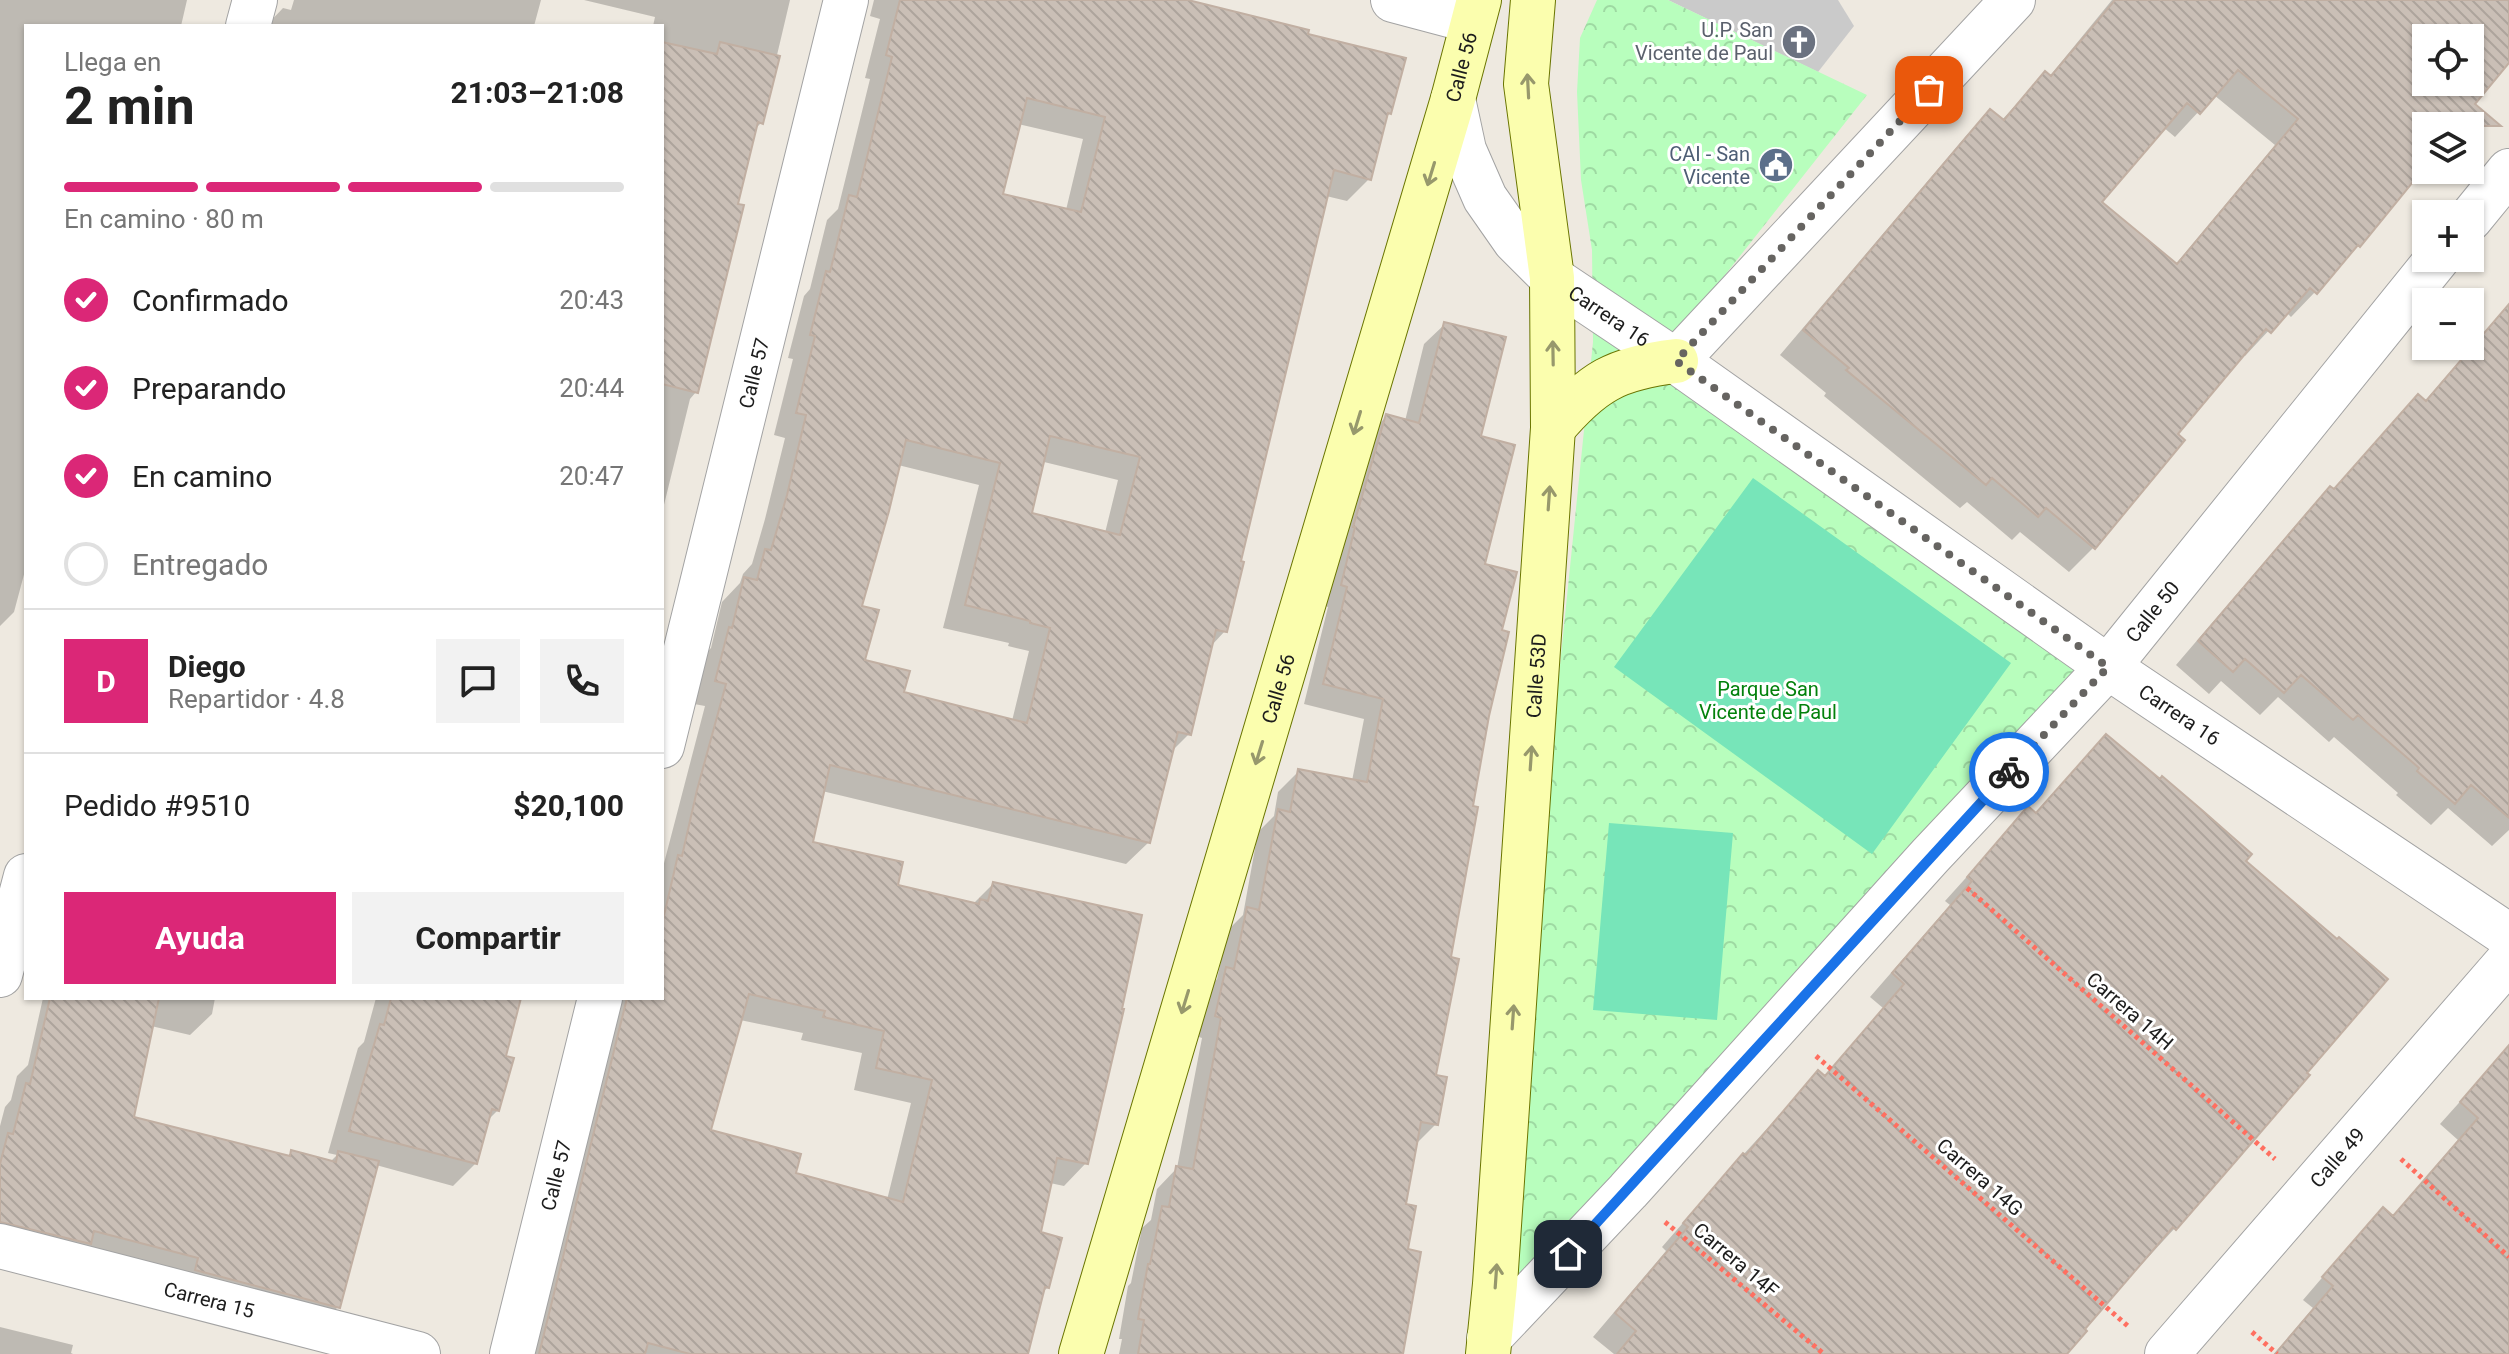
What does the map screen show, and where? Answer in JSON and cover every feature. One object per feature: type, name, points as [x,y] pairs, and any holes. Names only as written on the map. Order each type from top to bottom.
[{"type":"street","points":[[249,24],[255,0]]},
{"type":"street","name":"Calle 57","points":[[664,738],[846,0]]},
{"type":"street","points":[[1393,0],[1475,10]]},
{"type":"street","name":"Calle 53D","points":[[1489,1346],[1553,428],[1552,278],[1526,84],[1533,0]]},
{"type":"street","points":[[1553,428],[1577,400],[1606,379],[1640,365],[1676,361],[2013,0]]},
{"type":"street","name":"Calle 56","points":[[1081,1354],[1453,99],[1475,10]]},
{"type":"street","name":"Carrera 16","points":[[1453,99],[1464,150],[1485,198],[1515,241],[1552,278],[1676,361],[2108,667],[2509,936]]},
{"type":"street","points":[[2484,202],[2509,171]]},
{"type":"street","name":"Calle 50","points":[[1489,1346],[1930,856],[2108,667],[2427,272]]},
{"type":"street","points":[[0,975],[24,884]]},
{"type":"street","name":"Calle 49","points":[[2152,1344],[2310,1189],[2509,960]]},
{"type":"street","name":"Calle 57","points":[[512,1354],[600,1000]]},
{"type":"street","name":"Carrera 15","points":[[0,1246],[418,1354]]},
{"type":"path","name":"Carrera 14H","points":[[1930,856],[2310,1189]]},
{"type":"path","name":"Carrera 14G","points":[[1779,1024],[2152,1344]]},
{"type":"path","points":[[2365,1126],[2509,1257]]},
{"type":"path","name":"Carrera 14F","points":[[1628,1191],[1824,1354]]},
{"type":"shaded area","name":"U.P. San Vicente de Paul","points":[[1668,0],[1838,0],[1854,26],[1818,72]]},
{"type":"green space","name":"Parque San Vicente de Paul","points":[[1597,0],[1668,0],[1867,95],[1654,365],[2084,664],[1492,1331],[1593,342],[1592,250],[1581,180],[1577,92],[1580,38]]},
{"type":"green space","points":[[1753,478],[2011,663],[1872,854],[1614,667]]},
{"type":"green space","points":[[1609,823],[1733,833],[1717,1020],[1593,1010]]},
{"type":"building","points":[[900,0],[1188,0],[1406,58],[1371,180],[1334,170],[1227,632],[1216,630],[1191,735],[1178,732],[1150,843],[830,765],[813,842],[903,862],[898,885],[979,904],[980,899],[988,901],[993,882],[1142,915],[1088,1164],[1057,1158],[1041,1232],[1062,1238],[1049,1288],[1045,1287],[1028,1354],[690,1354],[648,1343],[645,1354],[539,1354],[627,1000],[664,1000],[664,915],[726,684],[715,681],[744,577],[757,580],[765,549],[771,550],[787,495],[806,415],[796,413],[815,336],[810,335],[849,195],[857,197],[892,57],[886,55]],"holes":[[[1027,98],[1105,117],[1081,212],[1003,194]],[[1050,436],[1140,457],[1120,535],[1032,513]],[[906,440],[1000,463],[965,605],[1050,628],[1027,723],[904,692],[910,671],[865,660],[879,610],[862,606]],[[749,994],[825,1011],[823,1017],[884,1031],[876,1068],[932,1080],[903,1202],[796,1173],[801,1154],[711,1130]]]},
{"type":"building","points":[[2115,0],[2509,0],[2509,63],[2484,93],[2484,24],[2412,24],[2412,96],[2482,96],[2475,104],[2501,126],[2484,126],[2484,112],[2412,112],[2412,183],[2317,294],[2310,288],[2271,333],[2266,329],[2178,434],[2185,440],[2095,549],[2046,508],[2038,517],[1992,478],[1986,485],[1846,370],[1849,368],[1803,330],[1990,109],[2004,120],[2045,71],[2051,76]],"holes":[[[2238,70],[2298,119],[2177,264],[2102,202],[2187,103],[2200,114]]]},
{"type":"building","points":[[664,42],[717,54],[720,42],[780,56],[763,124],[758,122],[738,204],[744,205],[698,393],[664,384]]},
{"type":"building","points":[[2509,304],[2509,818],[2471,785],[2455,804],[2358,715],[2353,720],[2301,675],[2284,693],[2245,659],[2233,672],[2198,641],[2330,486],[2334,489],[2418,394],[2426,401],[2461,360],[2484,360],[2484,333]]},
{"type":"building","points":[[1444,322],[1506,337],[1481,436],[1515,445],[1485,564],[1517,572],[1502,630],[1509,632],[1489,716],[1473,806],[1478,807],[1451,957],[1459,959],[1436,1075],[1447,1077],[1438,1125],[1421,1122],[1406,1204],[1416,1206],[1408,1249],[1421,1252],[1403,1354],[1138,1354],[1144,1320],[1138,1319],[1162,1206],[1169,1207],[1176,1166],[1193,1169],[1221,1018],[1215,1016],[1226,967],[1234,969],[1247,907],[1259,910],[1278,809],[1290,812],[1298,769],[1367,782],[1383,699],[1323,684],[1347,587],[1341,585],[1353,527],[1386,414],[1419,423]]},
{"type":"building","points":[[2106,734],[2203,811],[2252,854],[2246,861],[2388,979],[2307,1073],[2310,1075],[2176,1230],[2173,1227],[2067,1354],[1617,1354],[1636,1331],[1615,1313],[1688,1227],[1683,1223],[1818,1070],[1825,1076],[1904,984],[1892,973],[1972,881],[1967,877],[2028,806],[2036,813]]},
{"type":"building","points":[[50,1000],[159,1000],[134,1117],[290,1156],[291,1150],[336,1162],[338,1151],[379,1161],[340,1308],[195,1270],[198,1258],[94,1231],[91,1244],[0,1222],[0,1164],[8,1133],[13,1134],[26,1083],[30,1084]]},
{"type":"building","points":[[390,1000],[520,1000],[506,1056],[514,1058],[499,1111],[492,1109],[477,1164],[349,1131],[380,1024],[384,1025]]},
{"type":"building","points":[[2509,1045],[2509,1354],[2275,1354],[2333,1286],[2322,1277],[2383,1207],[2393,1216],[2478,1118],[2460,1102]]},
{"type":"way so far","points":[[1929,90],[1676,361],[2108,667],[2009,772]]},
{"type":"place","name":"U.P. San Vicente de Paul","points":[[1799,42]]},
{"type":"place","name":"CAI - San Vicente","points":[[1776,165]]},
{"type":"route","points":[[1568,1254],[2009,772]]}]
